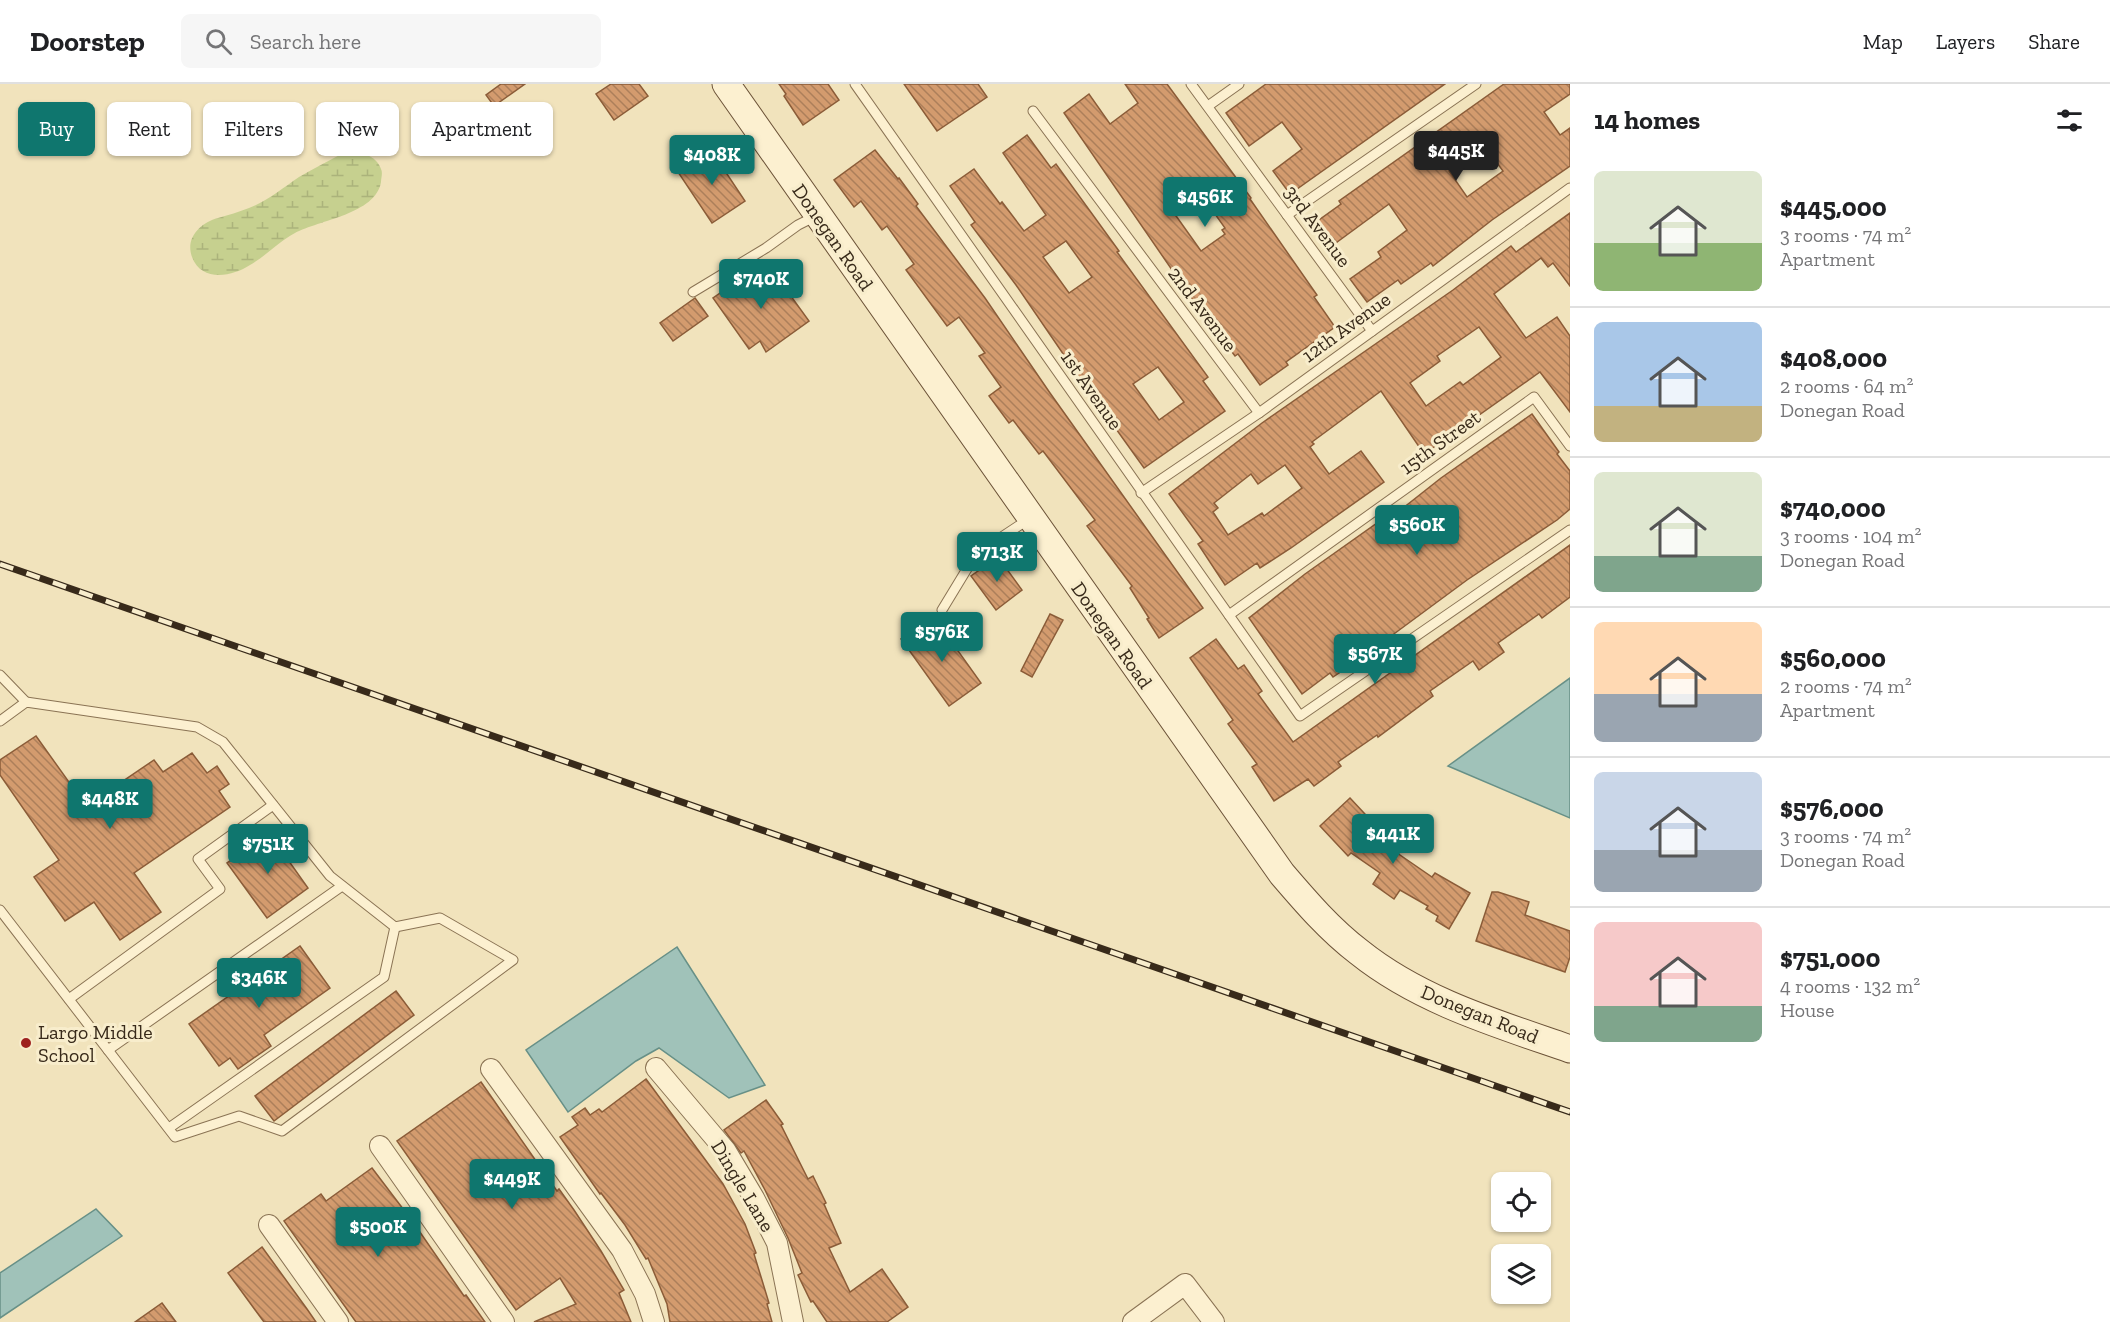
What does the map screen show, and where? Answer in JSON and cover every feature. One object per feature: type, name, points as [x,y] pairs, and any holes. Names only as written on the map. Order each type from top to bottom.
[{"type":"street","name":"Donegan Road","points":[[726,84],[1282,874],[1323,920],[1359,953],[1402,981],[1453,1007],[1570,1049]]},
{"type":"street","name":"Dingle Lane","points":[[656,1068],[726,1151],[754,1198],[777,1243],[793,1322]]},
{"type":"street","points":[[491,1069],[622,1250],[645,1294],[654,1322]]},
{"type":"street","points":[[380,1146],[504,1322]]},
{"type":"street","points":[[269,1225],[338,1322]]},
{"type":"street","points":[[1134,1322],[1185,1284],[1214,1322]]},
{"type":"lane","name":"1st Avenue","points":[[855,84],[1300,716],[1570,530]]},
{"type":"lane","name":"3rd Avenue","points":[[1191,84],[1372,331]]},
{"type":"lane","points":[[1208,106],[1239,84]]},
{"type":"lane","points":[[1287,215],[1476,84]]},
{"type":"lane","name":"2nd Avenue","points":[[1033,111],[1259,413]]},
{"type":"lane","name":"12th Avenue","points":[[1141,493],[1259,413],[1570,188]]},
{"type":"lane","points":[[693,292],[818,214]]},
{"type":"lane","name":"15th Street","points":[[1229,615],[1534,397],[1570,446]]},
{"type":"lane","points":[[942,610],[976,554],[1031,518]]},
{"type":"lane","points":[[0,675],[26,702],[197,728],[224,742],[330,876],[396,927],[440,918],[513,960],[282,1131],[239,1116],[175,1137],[0,910]]},
{"type":"lane","points":[[0,722],[26,702]]},
{"type":"lane","points":[[69,999],[220,889],[198,859],[273,805]]},
{"type":"lane","points":[[108,1050],[342,886]]},
{"type":"lane","points":[[169,1128],[384,977],[396,927]]},
{"type":"green space","points":[[338,156],[371,157],[379,164],[382,174],[377,193],[369,202],[345,215],[295,233],[243,269],[218,275],[210,274],[196,265],[190,250],[192,238],[200,228],[211,220],[262,202],[299,177]]},
{"type":"water","points":[[1570,678],[1570,818],[1448,766]]},
{"type":"water","points":[[677,947],[765,1085],[729,1098],[659,1048],[636,1061],[568,1112],[526,1050]]},
{"type":"water","points":[[96,1209],[122,1236],[0,1318],[0,1273]]},
{"type":"building","points":[[501,84],[525,84],[500,102],[491,102],[486,95]]},
{"type":"building","points":[[611,84],[639,84],[648,96],[614,120],[596,94]]},
{"type":"building","points":[[779,84],[828,84],[839,100],[803,125]]},
{"type":"building","points":[[904,84],[978,84],[987,97],[937,131]]},
{"type":"building","points":[[1125,84],[1167,84],[1251,198],[1317,295],[1314,297],[1335,327],[1286,362],[1288,365],[1260,385],[1238,354],[1235,356],[1212,328],[1064,113],[1089,94],[1110,124],[1138,103]],"holes":[[[1198,190],[1225,228],[1222,230],[1225,234],[1201,251],[1174,213],[1176,211],[1173,207]]]},
{"type":"building","points":[[1266,84],[1445,84],[1290,194],[1273,171],[1302,149],[1282,122],[1249,146],[1226,113]]},
{"type":"building","points":[[1504,84],[1570,84],[1570,94],[1544,112],[1560,135],[1570,128],[1570,166],[1492,220],[1433,266],[1431,263],[1401,284],[1398,280],[1367,302],[1350,279],[1381,257],[1378,252],[1407,230],[1389,204],[1329,248],[1312,225],[1341,204],[1339,201]],"holes":[[[1484,145],[1503,171],[1467,197],[1449,171]]]},
{"type":"building","points":[[1027,135],[1051,168],[1056,164],[1208,377],[1203,381],[1225,411],[1144,468],[1016,285],[971,225],[975,222],[950,186],[974,169],[1024,231],[1046,215],[1003,153]],"holes":[[[1066,241],[1092,277],[1069,293],[1043,257]],[[1158,367],[1184,402],[1159,420],[1133,384]]]},
{"type":"building","points":[[711,150],[745,201],[712,223],[678,172]]},
{"type":"building","points":[[875,150],[918,204],[916,206],[985,298],[1203,608],[1159,638],[1130,588],[1132,586],[1087,526],[1095,520],[1043,451],[1039,454],[1013,420],[1009,423],[989,396],[1001,387],[979,356],[985,353],[959,317],[947,326],[906,270],[914,264],[887,226],[882,230],[861,201],[854,207],[834,180]]},
{"type":"building","points":[[1570,213],[1570,286],[1553,263],[1548,267],[1541,258],[1494,294],[1526,338],[1557,317],[1570,336],[1570,412],[1540,372],[1424,454],[1381,391],[1312,442],[1314,444],[1310,447],[1329,474],[1361,451],[1384,482],[1291,548],[1260,568],[1257,563],[1225,585],[1198,544],[1203,541],[1169,494],[1262,423],[1453,290],[1511,246],[1516,252]],"holes":[[[1479,327],[1501,357],[1463,385],[1460,382],[1426,406],[1410,383],[1440,361],[1437,356]],[[1285,465],[1302,488],[1264,516],[1262,513],[1228,535],[1213,512],[1218,508],[1214,503],[1251,474],[1258,484]]]},
{"type":"building","points":[[761,265],[775,284],[780,281],[809,321],[766,352],[760,341],[749,349],[713,298]]},
{"type":"building","points":[[695,298],[708,316],[673,341],[660,323]]},
{"type":"building","points":[[1532,414],[1570,471],[1570,509],[1467,580],[1360,659],[1333,677],[1330,673],[1302,694],[1249,618],[1305,574],[1401,506],[1403,508],[1441,478]]},
{"type":"building","points":[[1570,545],[1570,597],[1542,618],[1539,614],[1498,643],[1504,652],[1479,670],[1473,661],[1430,691],[1433,696],[1378,737],[1377,735],[1338,762],[1341,766],[1314,786],[1308,779],[1274,801],[1252,767],[1257,764],[1228,724],[1233,720],[1190,658],[1216,639],[1238,669],[1244,665],[1262,691],[1258,694],[1293,742]]},
{"type":"building","points":[[998,557],[1022,590],[996,610],[971,576]]},
{"type":"building","points":[[1050,614],[1063,620],[1032,677],[1021,671]]},
{"type":"building","points":[[922,624],[930,635],[941,627],[981,683],[949,706],[901,639]]},
{"type":"building","points":[[36,736],[86,806],[154,760],[163,772],[192,753],[207,773],[217,766],[229,784],[219,791],[230,807],[134,873],[161,912],[120,940],[94,902],[65,921],[34,877],[59,860],[0,775],[0,760]]},
{"type":"building","points":[[1350,798],[1378,828],[1371,835],[1432,877],[1435,873],[1470,893],[1449,929],[1436,921],[1438,916],[1426,909],[1428,906],[1400,890],[1394,899],[1373,884],[1380,873],[1351,853],[1348,856],[1320,826]]},
{"type":"building","points":[[269,833],[308,888],[267,918],[227,863]]},
{"type":"building","points":[[1492,892],[1529,902],[1525,915],[1570,931],[1570,957],[1565,972],[1476,941]]},
{"type":"building","points":[[300,946],[330,988],[264,1035],[271,1046],[238,1069],[230,1058],[219,1066],[189,1024]]},
{"type":"building","points":[[396,991],[414,1015],[274,1121],[255,1096]]},
{"type":"building","points":[[646,1079],[723,1184],[745,1224],[756,1253],[754,1254],[769,1303],[767,1304],[772,1322],[670,1322],[667,1304],[648,1258],[646,1259],[625,1225],[560,1137],[578,1125],[572,1117],[585,1108],[590,1115],[599,1109],[602,1112]]},
{"type":"building","points":[[481,1082],[601,1251],[624,1290],[619,1293],[631,1322],[534,1322],[576,1304],[560,1278],[516,1310],[397,1141]]},
{"type":"building","points":[[766,1100],[783,1124],[781,1125],[808,1179],[813,1176],[826,1203],[824,1204],[841,1243],[829,1248],[850,1292],[882,1269],[908,1307],[887,1322],[827,1322],[813,1301],[811,1302],[798,1275],[802,1273],[788,1238],[765,1190],[744,1151],[741,1153],[724,1130]]},
{"type":"building","points":[[372,1168],[485,1322],[356,1322],[284,1221],[321,1194],[326,1201]]},
{"type":"building","points":[[262,1247],[316,1322],[264,1322],[228,1273]]},
{"type":"building","points":[[162,1303],[176,1322],[135,1322]]},
{"type":"railway","points":[[0,564],[1570,1112]]},
{"type":"place","name":"Largo Middle School","points":[[26,1043]]}]
